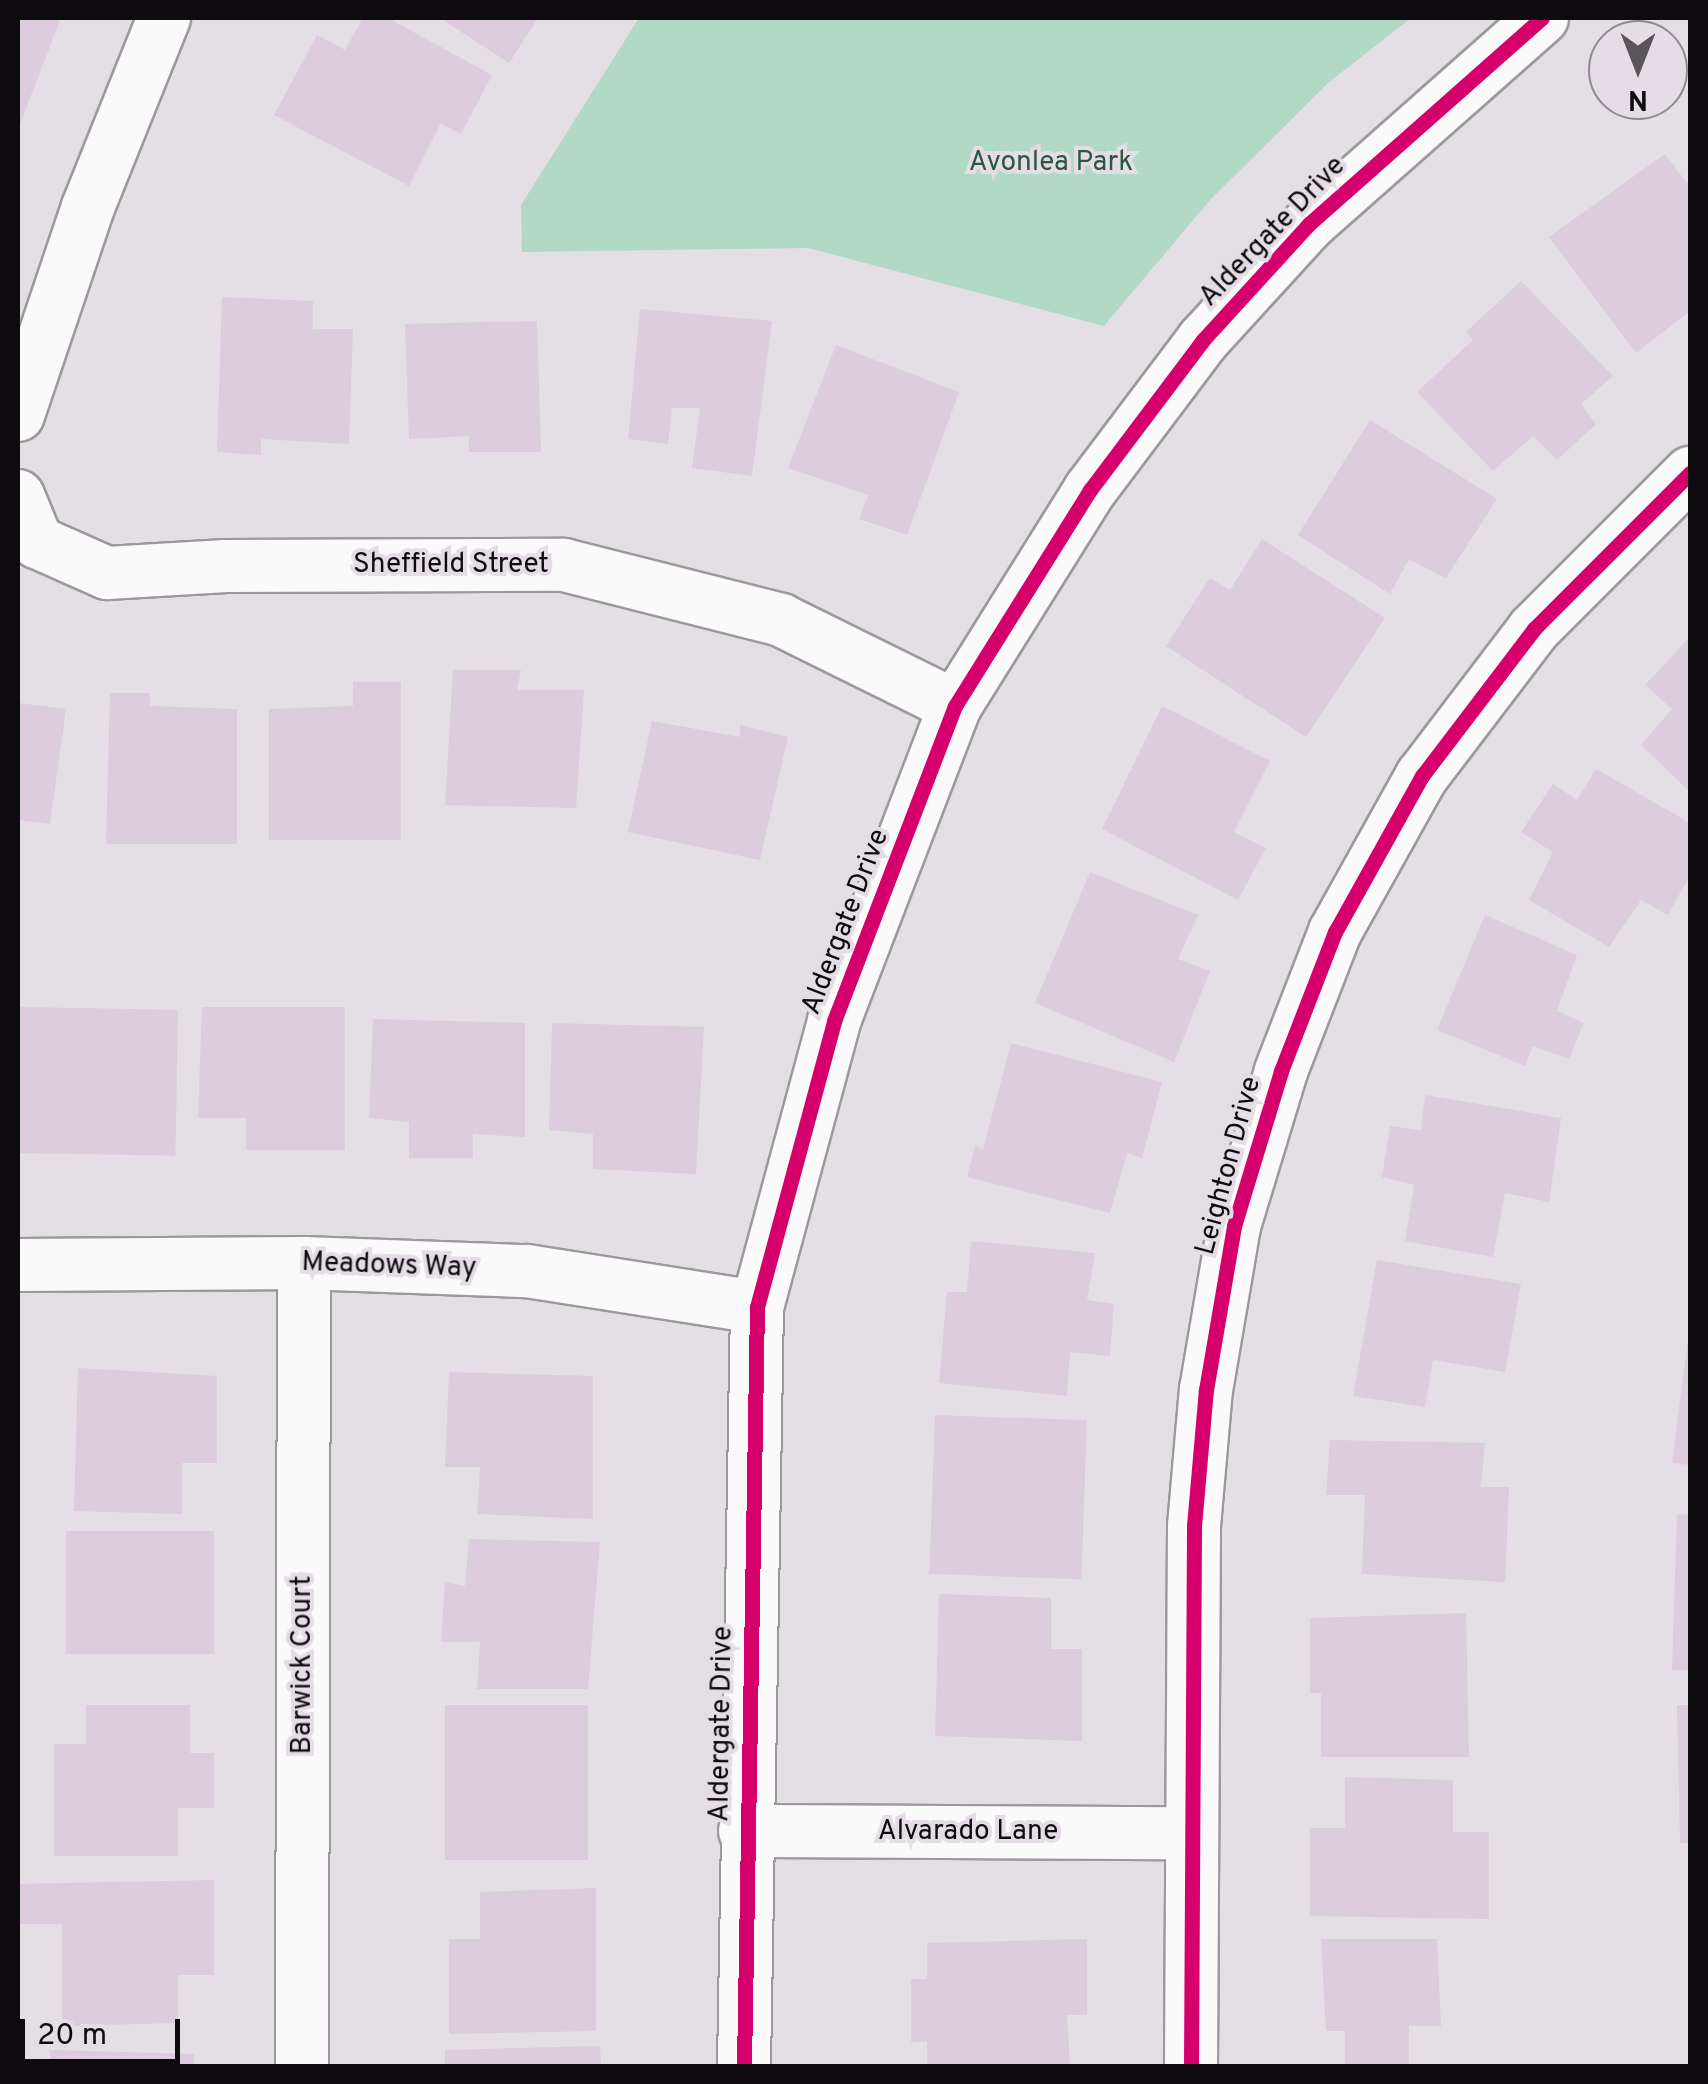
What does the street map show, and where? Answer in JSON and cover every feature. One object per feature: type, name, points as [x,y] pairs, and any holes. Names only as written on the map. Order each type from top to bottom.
[{"type":"street","points":[[18,415],[38,341],[144,55],[164,18]]},
{"type":"street","name":"Aldergate Drive","points":[[744,2066],[745,1831],[757,1307],[834,1022],[955,706],[1090,490],[1202,340],[1309,224],[1542,18]]},
{"type":"street","name":"Leighton Drive","points":[[1191,2066],[1194,1526],[1206,1390],[1234,1226],[1280,1071],[1335,932],[1422,776],[1534,629],[1690,473]]},
{"type":"street","name":"Sheffield Street","points":[[18,496],[37,542],[107,573],[226,566],[564,565],[781,620],[955,706]]},
{"type":"street","name":"Meadows Way","points":[[18,1265],[304,1263],[527,1271],[757,1307]]},
{"type":"street","name":"Barwick Court","points":[[302,2066],[304,1263]]},
{"type":"street","name":"Alvarado Lane","points":[[745,1831],[1192,1833]]},
{"type":"green space","name":"Avonlea Park","points":[[639,18],[1411,18],[1328,83],[1209,201],[1104,326],[808,248],[522,252],[521,205]]},
{"type":"building","points":[[18,18],[61,18],[18,129]]},
{"type":"building","points":[[363,18],[388,18],[492,75],[461,134],[441,123],[409,186],[274,115],[317,35],[345,50]]},
{"type":"building","points":[[440,18],[538,18],[509,63]]},
{"type":"building","points":[[1665,154],[1690,187],[1690,311],[1636,353],[1549,237]]},
{"type":"building","points":[[1521,281],[1613,376],[1581,404],[1596,424],[1557,460],[1533,436],[1493,471],[1417,392],[1473,340],[1466,332]]},
{"type":"building","points":[[222,297],[313,301],[313,329],[353,329],[349,444],[261,439],[261,455],[217,452]]},
{"type":"building","points":[[640,309],[772,321],[752,476],[692,468],[700,408],[672,408],[668,444],[628,439]]},
{"type":"building","points":[[537,321],[541,452],[469,452],[469,436],[409,439],[405,324]]},
{"type":"building","points":[[836,345],[959,392],[907,535],[859,519],[868,495],[788,468]]},
{"type":"building","points":[[1370,420],[1497,499],[1446,578],[1409,559],[1390,594],[1298,535]]},
{"type":"building","points":[[1262,539],[1385,618],[1306,737],[1166,646],[1210,578],[1230,590]]},
{"type":"building","points":[[1690,637],[1690,792],[1641,745],[1672,709],[1645,685]]},
{"type":"building","points":[[453,670],[521,670],[517,690],[584,690],[576,808],[445,805]]},
{"type":"building","points":[[353,682],[401,682],[401,840],[269,840],[269,709],[353,706]]},
{"type":"building","points":[[110,693],[150,693],[150,706],[237,709],[237,844],[106,844]]},
{"type":"building","points":[[18,703],[66,709],[50,824],[18,820]]},
{"type":"building","points":[[1162,706],[1270,761],[1234,832],[1266,848],[1238,900],[1102,829]]},
{"type":"building","points":[[652,721],[740,737],[740,725],[788,737],[760,860],[628,832]]},
{"type":"building","points":[[1596,769],[1690,823],[1690,875],[1668,915],[1641,900],[1609,947],[1529,900],[1553,852],[1521,832],[1553,784],[1577,800]]},
{"type":"building","points":[[1090,872],[1198,915],[1178,959],[1210,971],[1174,1062],[1035,1003]]},
{"type":"building","points":[[1485,915],[1577,955],[1557,1011],[1584,1023],[1569,1059],[1533,1046],[1525,1066],[1437,1030]]},
{"type":"building","points":[[18,1007],[178,1010],[175,1156],[18,1153]]},
{"type":"building","points":[[202,1007],[345,1007],[345,1150],[246,1150],[246,1118],[198,1118]]},
{"type":"building","points":[[373,1019],[525,1023],[525,1137],[473,1134],[473,1158],[409,1158],[409,1122],[369,1118]]},
{"type":"building","points":[[552,1023],[704,1027],[696,1174],[593,1169],[593,1134],[549,1130]]},
{"type":"building","points":[[1011,1043],[1162,1082],[1142,1158],[1127,1153],[1110,1213],[967,1177],[975,1145],[983,1150]]},
{"type":"building","points":[[1425,1095],[1561,1118],[1549,1202],[1505,1193],[1493,1257],[1405,1241],[1414,1185],[1382,1177],[1390,1126],[1421,1130]]},
{"type":"building","points":[[971,1241],[1095,1253],[1087,1300],[1114,1304],[1110,1356],[1070,1352],[1067,1396],[939,1383],[947,1292],[967,1292]]},
{"type":"building","points":[[1377,1260],[1521,1284],[1505,1372],[1433,1360],[1425,1407],[1353,1396]]},
{"type":"building","points":[[1690,1324],[1690,1465],[1672,1463]]},
{"type":"building","points":[[78,1368],[217,1376],[217,1463],[182,1463],[182,1514],[74,1511]]},
{"type":"building","points":[[449,1372],[593,1376],[593,1519],[477,1514],[480,1467],[445,1467]]},
{"type":"building","points":[[935,1415],[1087,1420],[1081,1579],[929,1574]]},
{"type":"building","points":[[1330,1440],[1485,1443],[1481,1487],[1509,1487],[1505,1582],[1362,1574],[1365,1495],[1326,1495]]},
{"type":"building","points":[[1677,1514],[1690,1515],[1690,1670],[1672,1670]]},
{"type":"building","points":[[66,1531],[214,1531],[214,1654],[66,1654]]},
{"type":"building","points":[[469,1539],[600,1542],[588,1689],[477,1689],[480,1642],[441,1642],[445,1582],[465,1586]]},
{"type":"building","points":[[939,1594],[1051,1598],[1051,1649],[1082,1649],[1082,1741],[935,1736]]},
{"type":"building","points":[[1466,1613],[1469,1757],[1321,1757],[1321,1693],[1310,1693],[1310,1618]]},
{"type":"building","points":[[86,1705],[190,1705],[190,1753],[214,1753],[214,1808],[178,1808],[178,1856],[54,1856],[54,1744],[86,1744]]},
{"type":"building","points":[[445,1705],[588,1705],[588,1860],[445,1860]]},
{"type":"building","points":[[1677,1705],[1690,1705],[1690,1843],[1680,1843]]},
{"type":"building","points":[[1345,1777],[1453,1780],[1453,1832],[1489,1832],[1489,1919],[1310,1916],[1310,1828],[1345,1828]]},
{"type":"building","points":[[214,1880],[214,1975],[178,1975],[178,2023],[62,2026],[62,1924],[18,1924],[18,1884]]},
{"type":"building","points":[[596,1888],[596,2031],[449,2034],[449,1939],[480,1939],[480,1892]]},
{"type":"building","points":[[1087,1939],[1087,2015],[1067,2015],[1070,2066],[927,2066],[927,2042],[911,2042],[911,1979],[927,1979],[927,1943]]},
{"type":"building","points":[[1321,1939],[1437,1939],[1441,2026],[1409,2026],[1409,2066],[1345,2066],[1345,2031],[1326,2031]]},
{"type":"building","points":[[600,2046],[601,2066],[445,2066],[445,2050]]},
{"type":"building","points":[[50,2050],[194,2054],[194,2066],[50,2066]]},
{"type":"cycle path","points":[[744,2066],[757,1307],[834,1021],[955,706],[1090,490],[1203,340],[1309,224],[1542,18]]},
{"type":"cycle path","points":[[1191,2066],[1194,1526],[1206,1390],[1234,1226],[1281,1071],[1335,932],[1422,776],[1534,629],[1690,473]]}]
